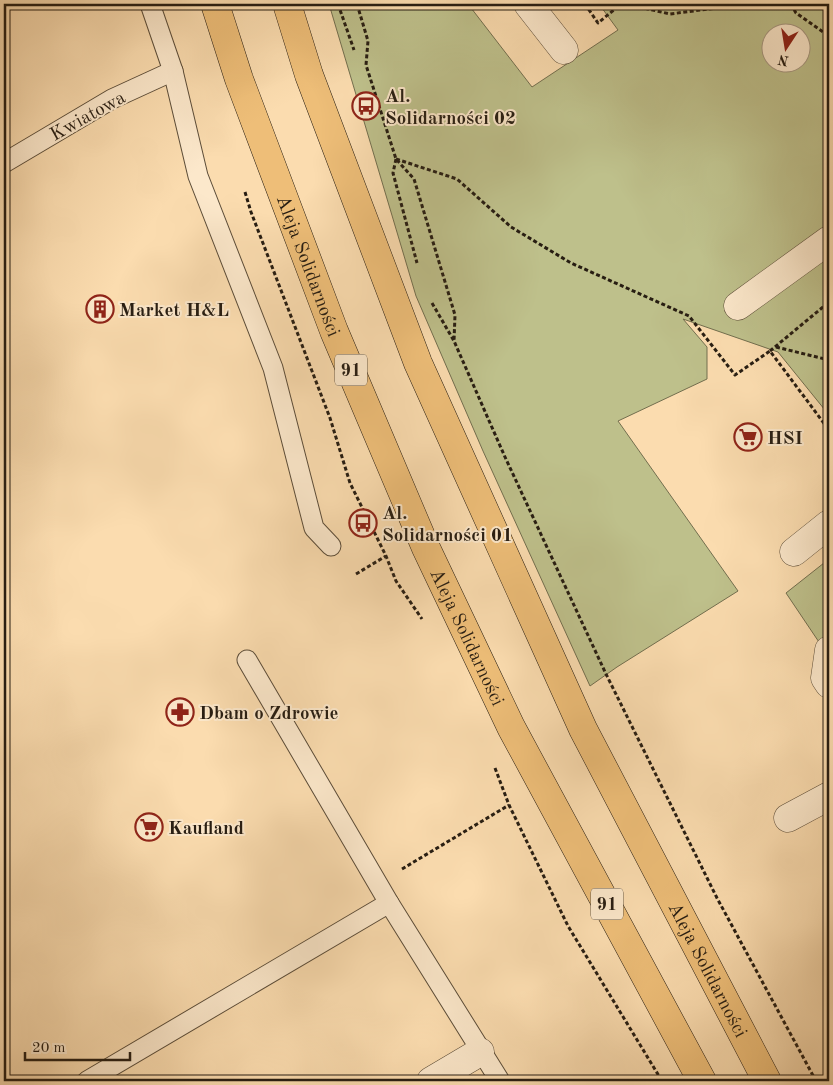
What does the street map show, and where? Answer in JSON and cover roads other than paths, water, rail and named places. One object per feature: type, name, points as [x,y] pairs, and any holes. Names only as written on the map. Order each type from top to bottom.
[{"type":"main road","name":"Aleja Solidarności","points":[[215,4],[239,79],[334,331],[426,548],[511,726],[702,1081]]},
{"type":"main road","name":"Aleja Solidarności","points":[[286,4],[309,75],[418,363],[583,729],[767,1081]]},
{"type":"street","points":[[528,4],[564,50]]},
{"type":"street","points":[[738,306],[829,240]]},
{"type":"street","points":[[794,552],[829,524]]},
{"type":"street","points":[[829,650],[825,678],[829,684]]},
{"type":"street","points":[[788,818],[829,796]]},
{"type":"street","points":[[431,1081],[480,1052]]},
{"type":"lane","points":[[150,4],[173,71],[198,176],[273,368],[314,528],[330,546]]},
{"type":"lane","name":"Kwiatowa","points":[[4,163],[112,100],[173,71]]},
{"type":"lane","points":[[247,660],[389,903],[480,1052],[500,1081]]},
{"type":"lane","points":[[87,1081],[389,903]]},
{"type":"place","name":"Al. Solidarności 02","points":[[366,106]]},
{"type":"place","name":"Market H&L","points":[[100,309]]},
{"type":"place","name":"HSI","points":[[748,437]]},
{"type":"place","name":"Al. Solidarności 01","points":[[363,523]]},
{"type":"place","name":"Dbam o Zdrowie","points":[[180,712]]},
{"type":"place","name":"Kaufland","points":[[149,827]]}]
